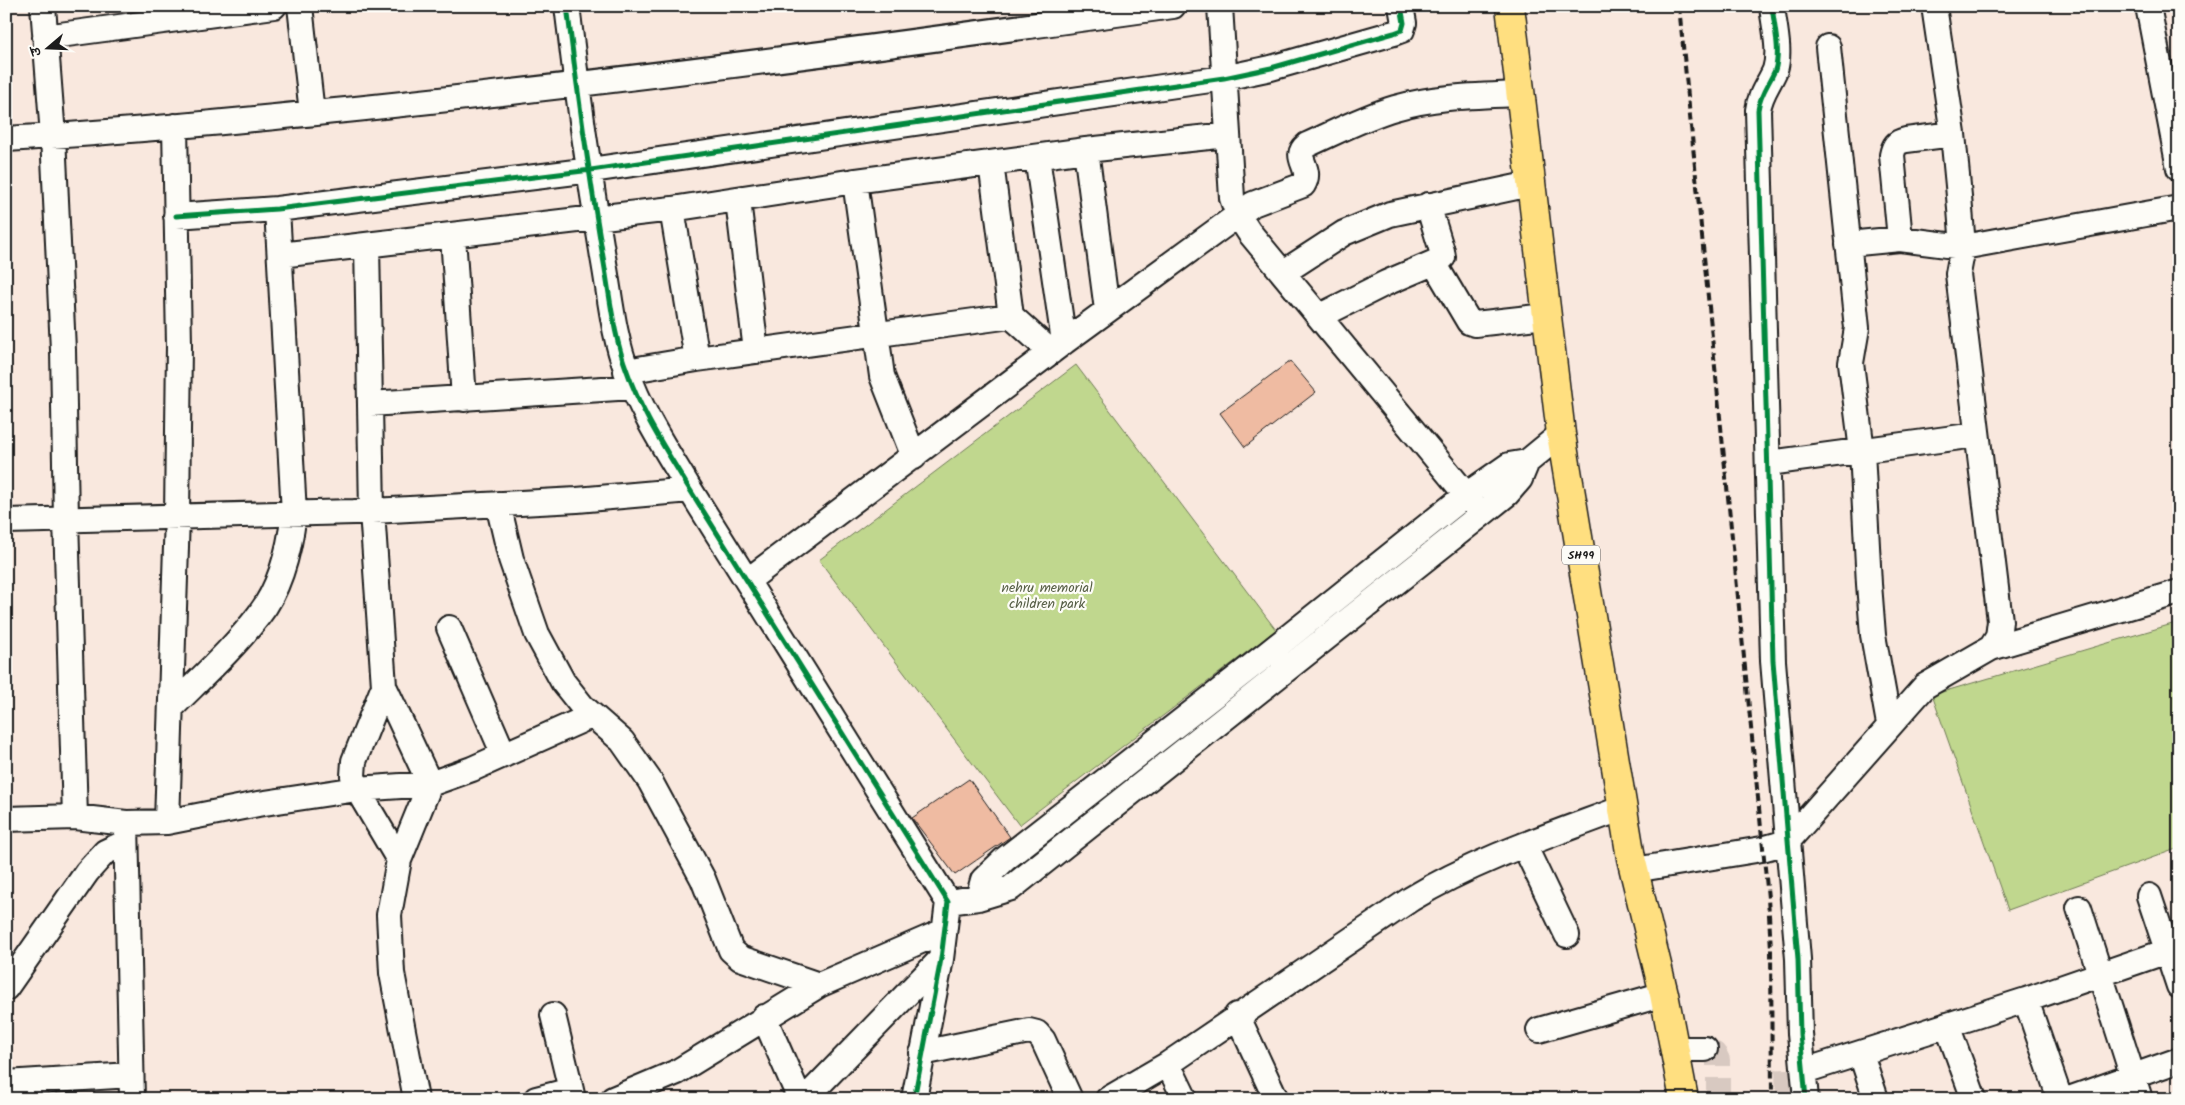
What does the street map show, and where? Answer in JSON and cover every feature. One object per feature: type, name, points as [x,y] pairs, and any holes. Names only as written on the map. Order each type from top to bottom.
[{"type":"main road","name":"SH99","points":[[1510,6],[1561,434],[1634,870],[1664,994],[1675,1049],[1679,1097]]},
{"type":"street","points":[[43,6],[53,136],[63,350],[75,817]]},
{"type":"street","points":[[46,37],[274,6]]},
{"type":"street","points":[[300,6],[312,113]]},
{"type":"street","points":[[567,6],[597,217],[619,346],[630,379],[646,415],[690,490],[948,902],[941,959],[914,1099]]},
{"type":"street","points":[[6,139],[175,126],[577,86],[1084,12],[1172,6]]},
{"type":"street","points":[[1220,6],[1232,198],[1238,215],[1249,232],[1284,272],[1482,514]]},
{"type":"street","points":[[176,216],[277,209],[591,170],[1224,78],[1271,68],[1402,30],[1404,23],[1401,6]]},
{"type":"street","points":[[1772,6],[1777,58],[1775,69],[1759,99],[1758,110],[1773,661],[1798,959],[1800,1034],[1796,1070],[1806,1099]]},
{"type":"street","points":[[1934,6],[1953,134],[1963,247],[1958,274],[2000,621],[1998,637],[1990,648]]},
{"type":"street","points":[[2148,6],[2179,168]]},
{"type":"street","points":[[1828,47],[1858,335],[1851,353],[1851,363],[1862,451],[1873,635],[1889,724]]},
{"type":"street","points":[[748,582],[1057,347],[1253,204],[1303,185],[1307,178],[1307,169],[1300,155],[1301,150],[1307,145],[1362,120],[1396,108],[1442,99],[1520,94]]},
{"type":"street","points":[[167,822],[177,516],[179,345],[175,126]]},
{"type":"street","points":[[1900,238],[1892,155],[1894,147],[1898,142],[1906,140],[1953,134]]},
{"type":"street","points":[[280,255],[672,209],[855,181],[1086,150],[1228,135]]},
{"type":"street","points":[[1086,150],[1107,310]]},
{"type":"street","points":[[1037,157],[1057,347]]},
{"type":"street","points":[[991,163],[1010,316]]},
{"type":"street","points":[[855,181],[885,389],[914,456]]},
{"type":"street","points":[[1284,272],[1344,233],[1366,222],[1428,205],[1531,184]]},
{"type":"street","points":[[738,200],[756,351]]},
{"type":"street","points":[[1320,316],[1386,283],[1434,263],[1443,257],[1428,205]]},
{"type":"street","points":[[1848,244],[1900,238],[1963,247],[2179,208]]},
{"type":"street","points":[[172,707],[217,662],[260,614],[274,590],[291,539],[294,513],[277,209]]},
{"type":"street","points":[[672,209],[697,359]]},
{"type":"street","points":[[453,236],[464,399]]},
{"type":"street","points":[[367,245],[372,511],[384,686],[430,784],[399,860],[389,916],[392,973],[416,1099]]},
{"type":"street","points":[[1434,263],[1469,322],[1476,324],[1546,316]]},
{"type":"street","points":[[370,404],[464,399],[630,379],[697,359],[1010,316],[1057,347]]},
{"type":"street","points":[[948,902],[978,898],[1011,888],[1507,494],[1520,479],[1527,462],[1561,434]]},
{"type":"street","points":[[1769,463],[1976,435]]},
{"type":"street","points":[[978,898],[983,880],[991,871],[1466,495],[1509,465],[1527,462]]},
{"type":"street","points":[[6,521],[372,511],[690,490]]},
{"type":"street","points":[[498,504],[511,559],[537,634],[563,682],[591,716],[622,741],[650,781],[703,879],[731,950],[740,958],[819,985]]},
{"type":"street","points":[[1634,870],[1762,849],[1787,842],[1889,724],[1925,686],[1990,648],[2179,592]]},
{"type":"street","points":[[449,628],[504,755]]},
{"type":"street","points":[[1267,654],[1282,673]]},
{"type":"street","points":[[384,686],[354,761],[353,776],[357,789],[399,860]]},
{"type":"street","points":[[6,988],[87,872],[126,832],[258,804],[357,789],[430,784],[504,755],[591,716]]},
{"type":"street","points":[[1108,1099],[1168,1064],[1237,1015],[1418,894],[1446,878],[1524,845],[1623,808]]},
{"type":"street","points":[[6,819],[75,817],[126,832]]},
{"type":"street","points":[[126,832],[132,1099]]},
{"type":"street","points":[[1524,845],[1567,935]]},
{"type":"street","points":[[2149,896],[2173,949],[2179,986]]},
{"type":"street","points":[[2079,908],[2140,1099]]},
{"type":"street","points":[[613,1099],[677,1072],[819,985],[944,931]]},
{"type":"street","points":[[1796,1070],[1861,1054],[2173,949]]},
{"type":"street","points":[[805,1099],[941,959]]},
{"type":"street","points":[[1539,1030],[1664,994]]},
{"type":"street","points":[[2026,1000],[2060,1099]]},
{"type":"street","points":[[536,1099],[572,1094],[553,1015]]},
{"type":"street","points":[[1237,1015],[1276,1099]]},
{"type":"street","points":[[764,1017],[800,1099]]},
{"type":"street","points":[[1947,1026],[1974,1099]]},
{"type":"street","points":[[922,1053],[1029,1031],[1037,1033],[1043,1040],[1070,1099]]},
{"type":"street","points":[[1675,1049],[1705,1050]]},
{"type":"street","points":[[1861,1054],[1876,1099]]},
{"type":"street","points":[[2069,1099],[2179,1060]]},
{"type":"street","points":[[1168,1064],[1185,1099]]},
{"type":"street","points":[[6,1083],[131,1075]]},
{"type":"green space","name":"nehru memorial children park","points":[[1076,365],[1276,630],[1019,825],[819,560]]},
{"type":"green space","points":[[2179,622],[2179,848],[2008,910],[1932,695]]},
{"type":"building","points":[[1290,361],[1316,392],[1245,447],[1220,413]]},
{"type":"building","points":[[969,779],[1010,837],[955,875],[912,818]]},
{"type":"tunnel","points":[[1705,1049],[1715,1054],[1718,1060],[1718,1099]]},
{"type":"tunnel","points":[[1787,1069],[1788,1099]]},
{"type":"railway","points":[[1679,6],[1768,898],[1771,949],[1772,1099]]},
{"type":"cycle path","points":[[567,6],[588,163],[612,315],[622,357],[639,401],[687,485],[948,902],[941,959],[914,1099]]},
{"type":"cycle path","points":[[176,216],[277,209],[591,170],[1224,78],[1271,68],[1402,30],[1404,23],[1401,6]]},
{"type":"cycle path","points":[[1772,6],[1777,63],[1758,110],[1773,661],[1798,959],[1800,1034],[1806,1099]]}]
